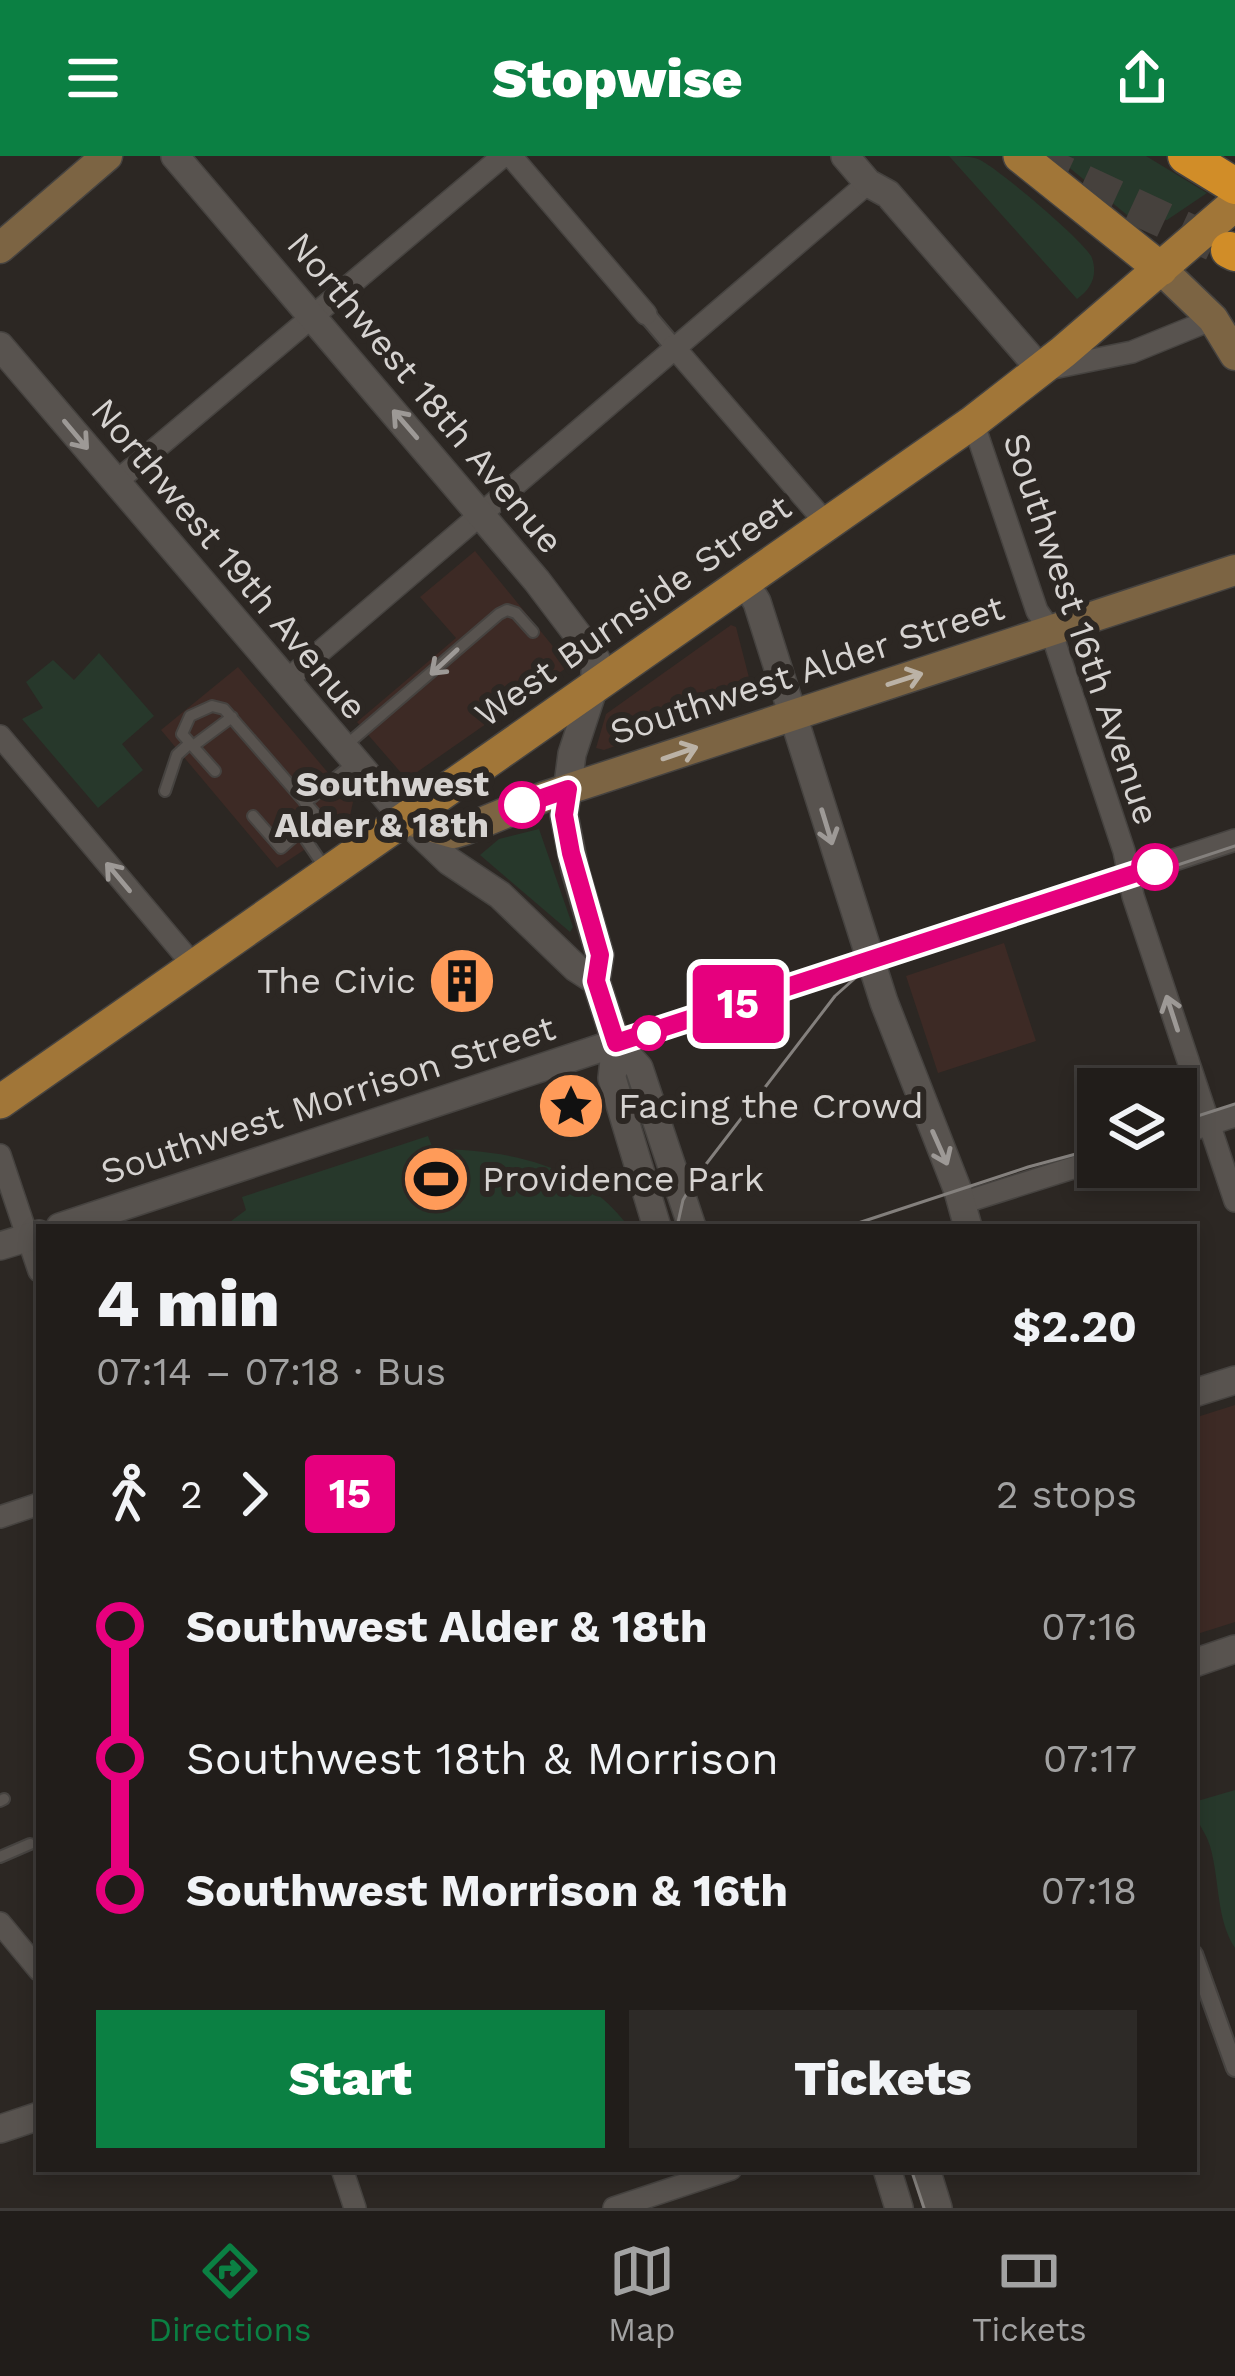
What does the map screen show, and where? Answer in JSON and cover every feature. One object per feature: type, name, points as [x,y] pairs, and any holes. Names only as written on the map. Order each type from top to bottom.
[{"type":"highway","points":[[1186,156],[1235,187]]},
{"type":"main road","points":[[0,248],[107,156]]},
{"type":"main road","points":[[1020,156],[1161,268],[1213,319],[1235,355]]},
{"type":"main road","name":"West Burnside Street","points":[[0,1102],[974,422],[1161,268],[1228,233]]},
{"type":"main road","name":"Southwest Alder Street","points":[[405,819],[454,833],[568,789],[1235,571]]},
{"type":"street","name":"Northwest 18th Avenue","points":[[175,156],[481,513],[593,652],[594,687]]},
{"type":"street","points":[[116,482],[507,156],[826,523]]},
{"type":"street","points":[[845,156],[868,183],[888,194],[1041,370],[1132,352],[1213,319]]},
{"type":"street","points":[[286,681],[868,183]]},
{"type":"street","name":"Northwest 19th Avenue","points":[[0,346],[405,819],[596,981]]},
{"type":"street","name":"Southwest 16th Avenue","points":[[974,422],[1037,611],[1051,631],[1235,1201]]},
{"type":"street","points":[[744,581],[757,602],[871,959],[965,1215],[1077,1169]]},
{"type":"street","points":[[594,687],[572,754],[564,815],[574,870],[600,955],[596,981],[616,1043],[612,1078],[657,1224]]},
{"type":"street","points":[[0,736],[194,966]]},
{"type":"street","name":"Southwest Morrison Street","points":[[68,1224],[1235,840]]},
{"type":"street","points":[[616,1043],[639,1068],[691,1224]]},
{"type":"street","points":[[1197,1128],[1235,1116]]},
{"type":"street","points":[[0,1155],[33,1235],[0,1246]]},
{"type":"street","points":[[1197,1392],[1235,1380]]},
{"type":"street","points":[[0,1517],[36,1505]]},
{"type":"street","points":[[1197,1662],[1235,1649]]},
{"type":"street","points":[[0,1923],[36,1966]]},
{"type":"street","points":[[1197,1962],[1235,2068]]},
{"type":"street","points":[[0,2129],[36,2117]]},
{"type":"street","points":[[343,2172],[355,2208]]},
{"type":"street","points":[[626,2206],[722,2172]]},
{"type":"street","points":[[888,2172],[899,2208]]},
{"type":"street","points":[[927,2172],[938,2208]]},
{"type":"lane","points":[[304,803],[499,614],[517,613],[533,632]]},
{"type":"lane","points":[[215,771],[191,745],[183,727],[198,710],[218,706],[317,816],[281,848],[253,816]]},
{"type":"lane","points":[[165,791],[177,755],[232,717]]},
{"type":"lane","points":[[300,831],[328,873]]},
{"type":"lane","points":[[0,1857],[30,1844]]},
{"type":"shaded area","points":[[475,551],[569,666],[410,777],[403,775],[357,722],[456,638],[420,597]]},
{"type":"shaded area","points":[[731,625],[736,627],[754,697],[604,750],[596,748],[606,714]]},
{"type":"shaded area","points":[[238,667],[353,802],[349,820],[277,868],[161,730]]},
{"type":"shaded area","points":[[1004,943],[1036,1041],[938,1073],[906,976]]},
{"type":"shaded area","points":[[1235,1405],[1235,1622],[1197,1634],[1197,1417]]},
{"type":"green space","points":[[949,156],[987,164],[1075,237],[1094,265],[1092,282],[1082,295],[1077,299]]},
{"type":"green space","points":[[1055,156],[1146,156],[1207,193],[1167,220],[1132,219]]},
{"type":"green space","points":[[99,653],[154,716],[122,744],[143,770],[98,808],[22,719],[43,708],[26,682],[53,660],[74,680]]},
{"type":"green space","points":[[539,829],[573,927],[570,932],[480,855],[499,839]]},
{"type":"green space","name":"Providence Park","points":[[428,1136],[433,1149],[516,1157],[566,1174],[610,1205],[626,1224],[227,1224],[246,1210],[242,1197]]},
{"type":"green space","points":[[1235,1790],[1235,1948],[1224,1925],[1197,1801]]},
{"type":"tunnel","points":[[1034,160],[1224,248]]},
{"type":"tram line","points":[[678,1224],[683,1200],[697,1176],[835,996],[862,972],[1235,846]]},
{"type":"tram line","points":[[1197,1116],[1235,1104]]},
{"type":"tram line","points":[[855,1224],[1077,1154]]},
{"type":"tram line","points":[[912,2172],[924,2208]]},
{"type":"bus line","name":"15","points":[[522,805],[568,789],[564,815],[574,870],[600,955],[596,981],[616,1043],[1155,867]]},
{"type":"place","name":"Southwest Alder & 18th","points":[[522,805]]},
{"type":"place","name":"The Civic","points":[[462,981]]},
{"type":"place","name":"Facing the Crowd","points":[[571,1106]]},
{"type":"place","name":"Providence Park","points":[[436,1179]]}]
